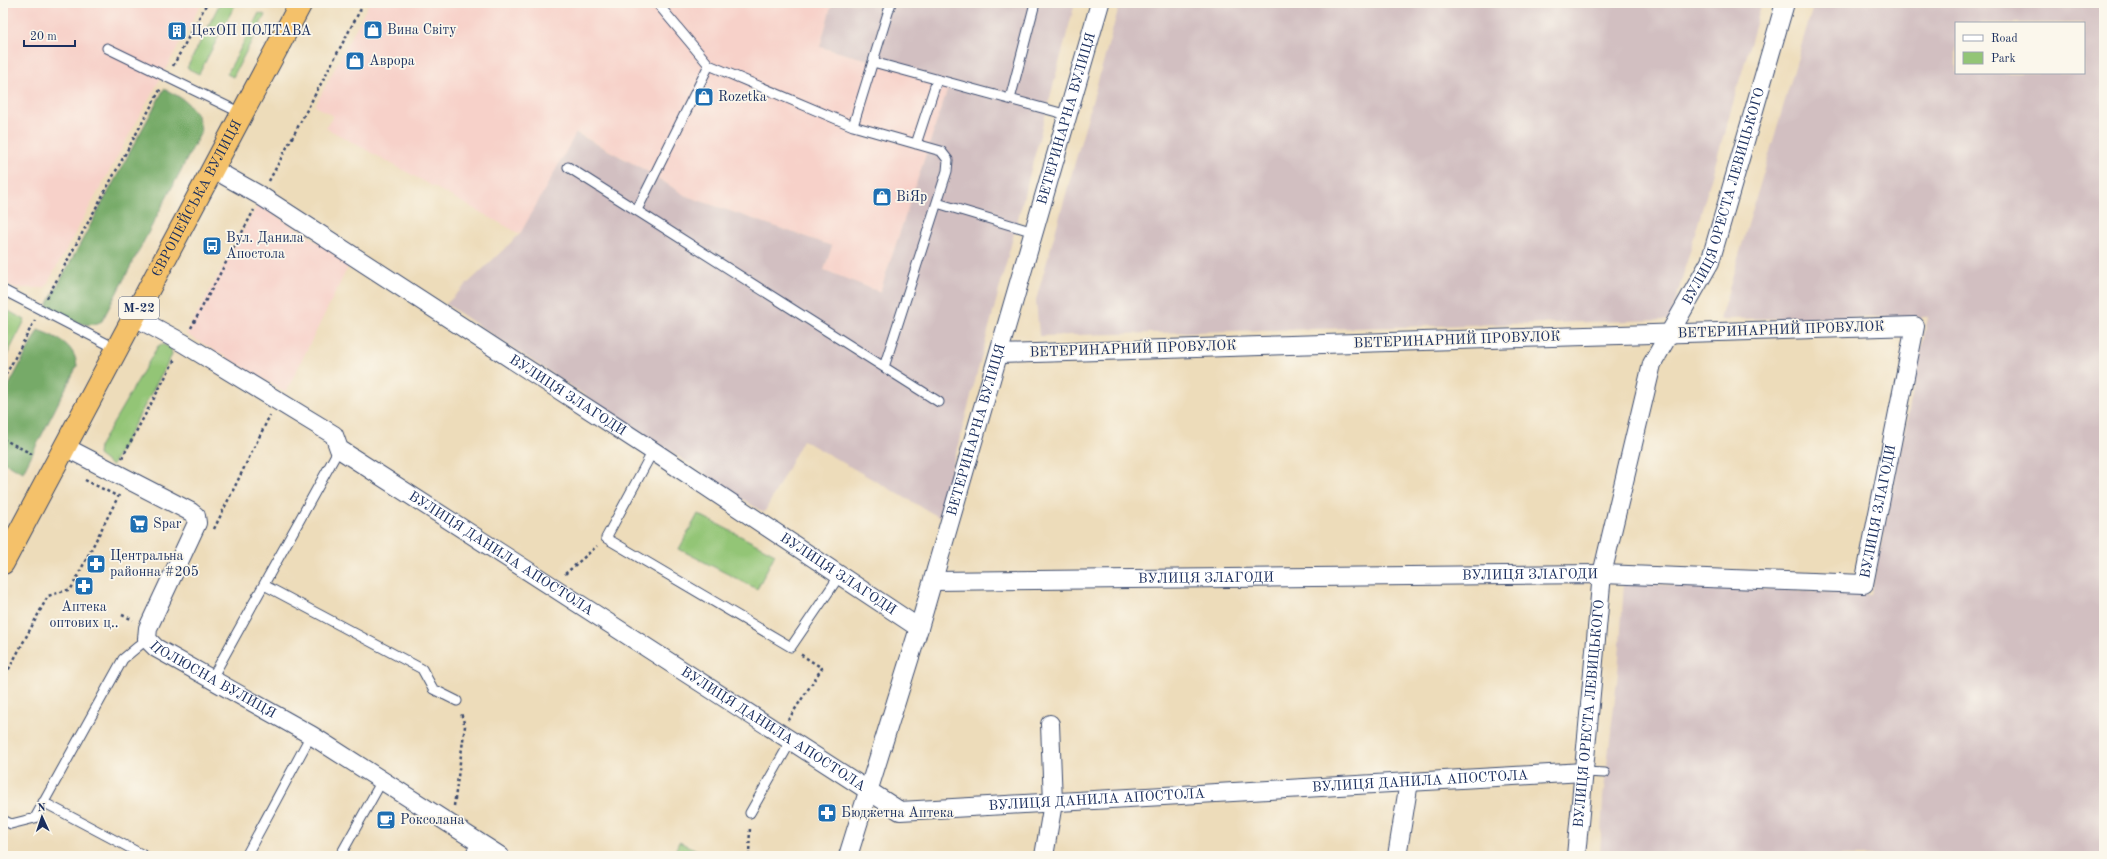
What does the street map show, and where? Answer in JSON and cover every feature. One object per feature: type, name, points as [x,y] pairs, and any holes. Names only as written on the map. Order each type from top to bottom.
[{"type":"highway","name":"ЄВРОПЕЙСЬКА ВУЛИЦЯ","points":[[3,563],[301,3]]},
{"type":"street","name":"ВЕТЕРИНАРНА ВУЛИЦЯ","points":[[848,856],[920,628],[1100,3]]},
{"type":"street","name":"ВУЛИЦЯ ОРЕСТА ЛЕВИЦЬКОГО","points":[[1576,856],[1602,574],[1652,364],[1710,262],[1785,3]]},
{"type":"street","name":"ВУЛИЦЯ ЗЛАГОДИ","points":[[213,169],[261,196],[654,451],[920,628]]},
{"type":"street","name":"ВУЛИЦЯ ДАНИЛА АПОСТОЛА","points":[[135,316],[183,343],[334,435],[339,449],[900,812],[1584,772]]},
{"type":"street","name":"ВЕТЕРИНАРНИЙ ПРОВУЛОК","points":[[999,354],[1915,326]]},
{"type":"street","name":"ВУЛИЦЯ ЗЛАГОДИ","points":[[933,581],[1602,574],[1864,584],[1915,326]]},
{"type":"street","name":"ПОЛЮСНА ВУЛИЦЯ","points":[[65,447],[191,512],[196,516],[197,523],[148,628],[148,639],[156,648],[212,678],[311,735],[383,779],[452,824],[473,849],[500,856]]},
{"type":"street","points":[[1044,856],[1053,803],[1050,724]]},
{"type":"street","points":[[1397,856],[1409,782]]},
{"type":"lane","points":[[657,3],[709,64],[853,126],[941,152],[948,160],[947,171],[884,367]]},
{"type":"lane","points":[[853,126],[891,3]]},
{"type":"lane","points":[[1010,99],[1035,3]]},
{"type":"lane","points":[[107,48],[242,114]]},
{"type":"lane","points":[[873,62],[1068,115]]},
{"type":"lane","points":[[637,210],[709,64]]},
{"type":"lane","points":[[916,144],[936,80]]},
{"type":"lane","points":[[568,167],[939,402]]},
{"type":"lane","points":[[936,203],[1034,232]]},
{"type":"lane","points":[[3,290],[117,349]]},
{"type":"lane","points":[[212,678],[339,449]]},
{"type":"lane","points":[[654,451],[606,538],[791,647],[840,575]]},
{"type":"lane","points":[[264,585],[422,669],[433,689],[457,701]]},
{"type":"lane","points":[[3,820],[11,824],[35,818],[123,659],[148,639]]},
{"type":"lane","points":[[246,856],[311,735]]},
{"type":"lane","points":[[750,813],[785,737]]},
{"type":"lane","points":[[1584,772],[1605,773]]},
{"type":"lane","points":[[340,856],[383,779]]},
{"type":"lane","points":[[43,802],[145,856]]},
{"type":"path","points":[[3,380],[40,309],[207,3]]},
{"type":"path","points":[[212,534],[278,400]]},
{"type":"path","points":[[3,439],[32,454]]},
{"type":"path","points":[[84,480],[120,496]]},
{"type":"path","points":[[551,586],[606,538]]},
{"type":"path","points":[[785,737],[822,668],[791,647]]},
{"type":"path","points":[[452,824],[465,726],[457,701]]},
{"type":"path","points":[[749,856],[750,813]]},
{"type":"shaded area","points":[[3,3],[202,3],[45,288],[15,288],[3,282]]},
{"type":"shaded area","points":[[369,3],[832,3],[820,47],[950,82],[880,292],[824,270],[832,246],[686,196],[645,170],[577,133],[520,234],[326,128],[333,116],[315,106]]},
{"type":"shaded area","points":[[832,3],[1075,3],[939,517],[803,440],[764,513],[446,304],[520,234],[576,133],[645,170],[686,196],[832,246],[824,270],[880,292],[950,82],[820,47]]},
{"type":"shaded area","points":[[1120,3],[1762,3],[1670,320],[1039,336],[1036,300]]},
{"type":"shaded area","points":[[1814,3],[2104,3],[2104,856],[1600,856],[1603,798],[1618,673],[1624,583],[1871,594],[1928,317],[1720,319]]},
{"type":"shaded area","points":[[258,204],[350,263],[286,392],[186,334]]},
{"type":"green space","points":[[220,3],[236,3],[199,74],[187,68]]},
{"type":"green space","points":[[259,13],[265,15],[233,77],[227,74]]},
{"type":"green space","points":[[164,89],[178,96],[190,105],[198,117],[201,132],[102,321],[88,325],[81,324],[46,307]]},
{"type":"green space","points":[[3,308],[25,320],[3,363]]},
{"type":"green space","points":[[38,330],[64,342],[73,352],[77,366],[23,472],[5,463],[3,465],[3,397]]},
{"type":"green space","points":[[162,344],[171,348],[172,355],[112,466],[98,455],[99,447],[158,346]]},
{"type":"green space","points":[[698,514],[775,554],[757,589],[679,549]]},
{"type":"green space","points":[[679,842],[710,856],[673,856]]},
{"type":"place","name":"Вина Світу","points":[[373,30]]},
{"type":"place","name":"ЦехОП ПОЛТАВА","points":[[177,31]]},
{"type":"place","name":"Аврора","points":[[355,61]]},
{"type":"place","name":"Rozetka","points":[[704,97]]},
{"type":"place","name":"ВіЯр","points":[[882,197]]},
{"type":"place","name":"Вул. Данила Апостола","points":[[212,246]]},
{"type":"place","name":"Spar","points":[[139,524]]},
{"type":"place","name":"Центральна районна #205","points":[[96,564]]},
{"type":"place","name":"Аптека оптових ц‥","points":[[84,586]]},
{"type":"place","name":"Бюджетна Аптека","points":[[827,813]]},
{"type":"place","name":"Роксолана","points":[[386,820]]}]
